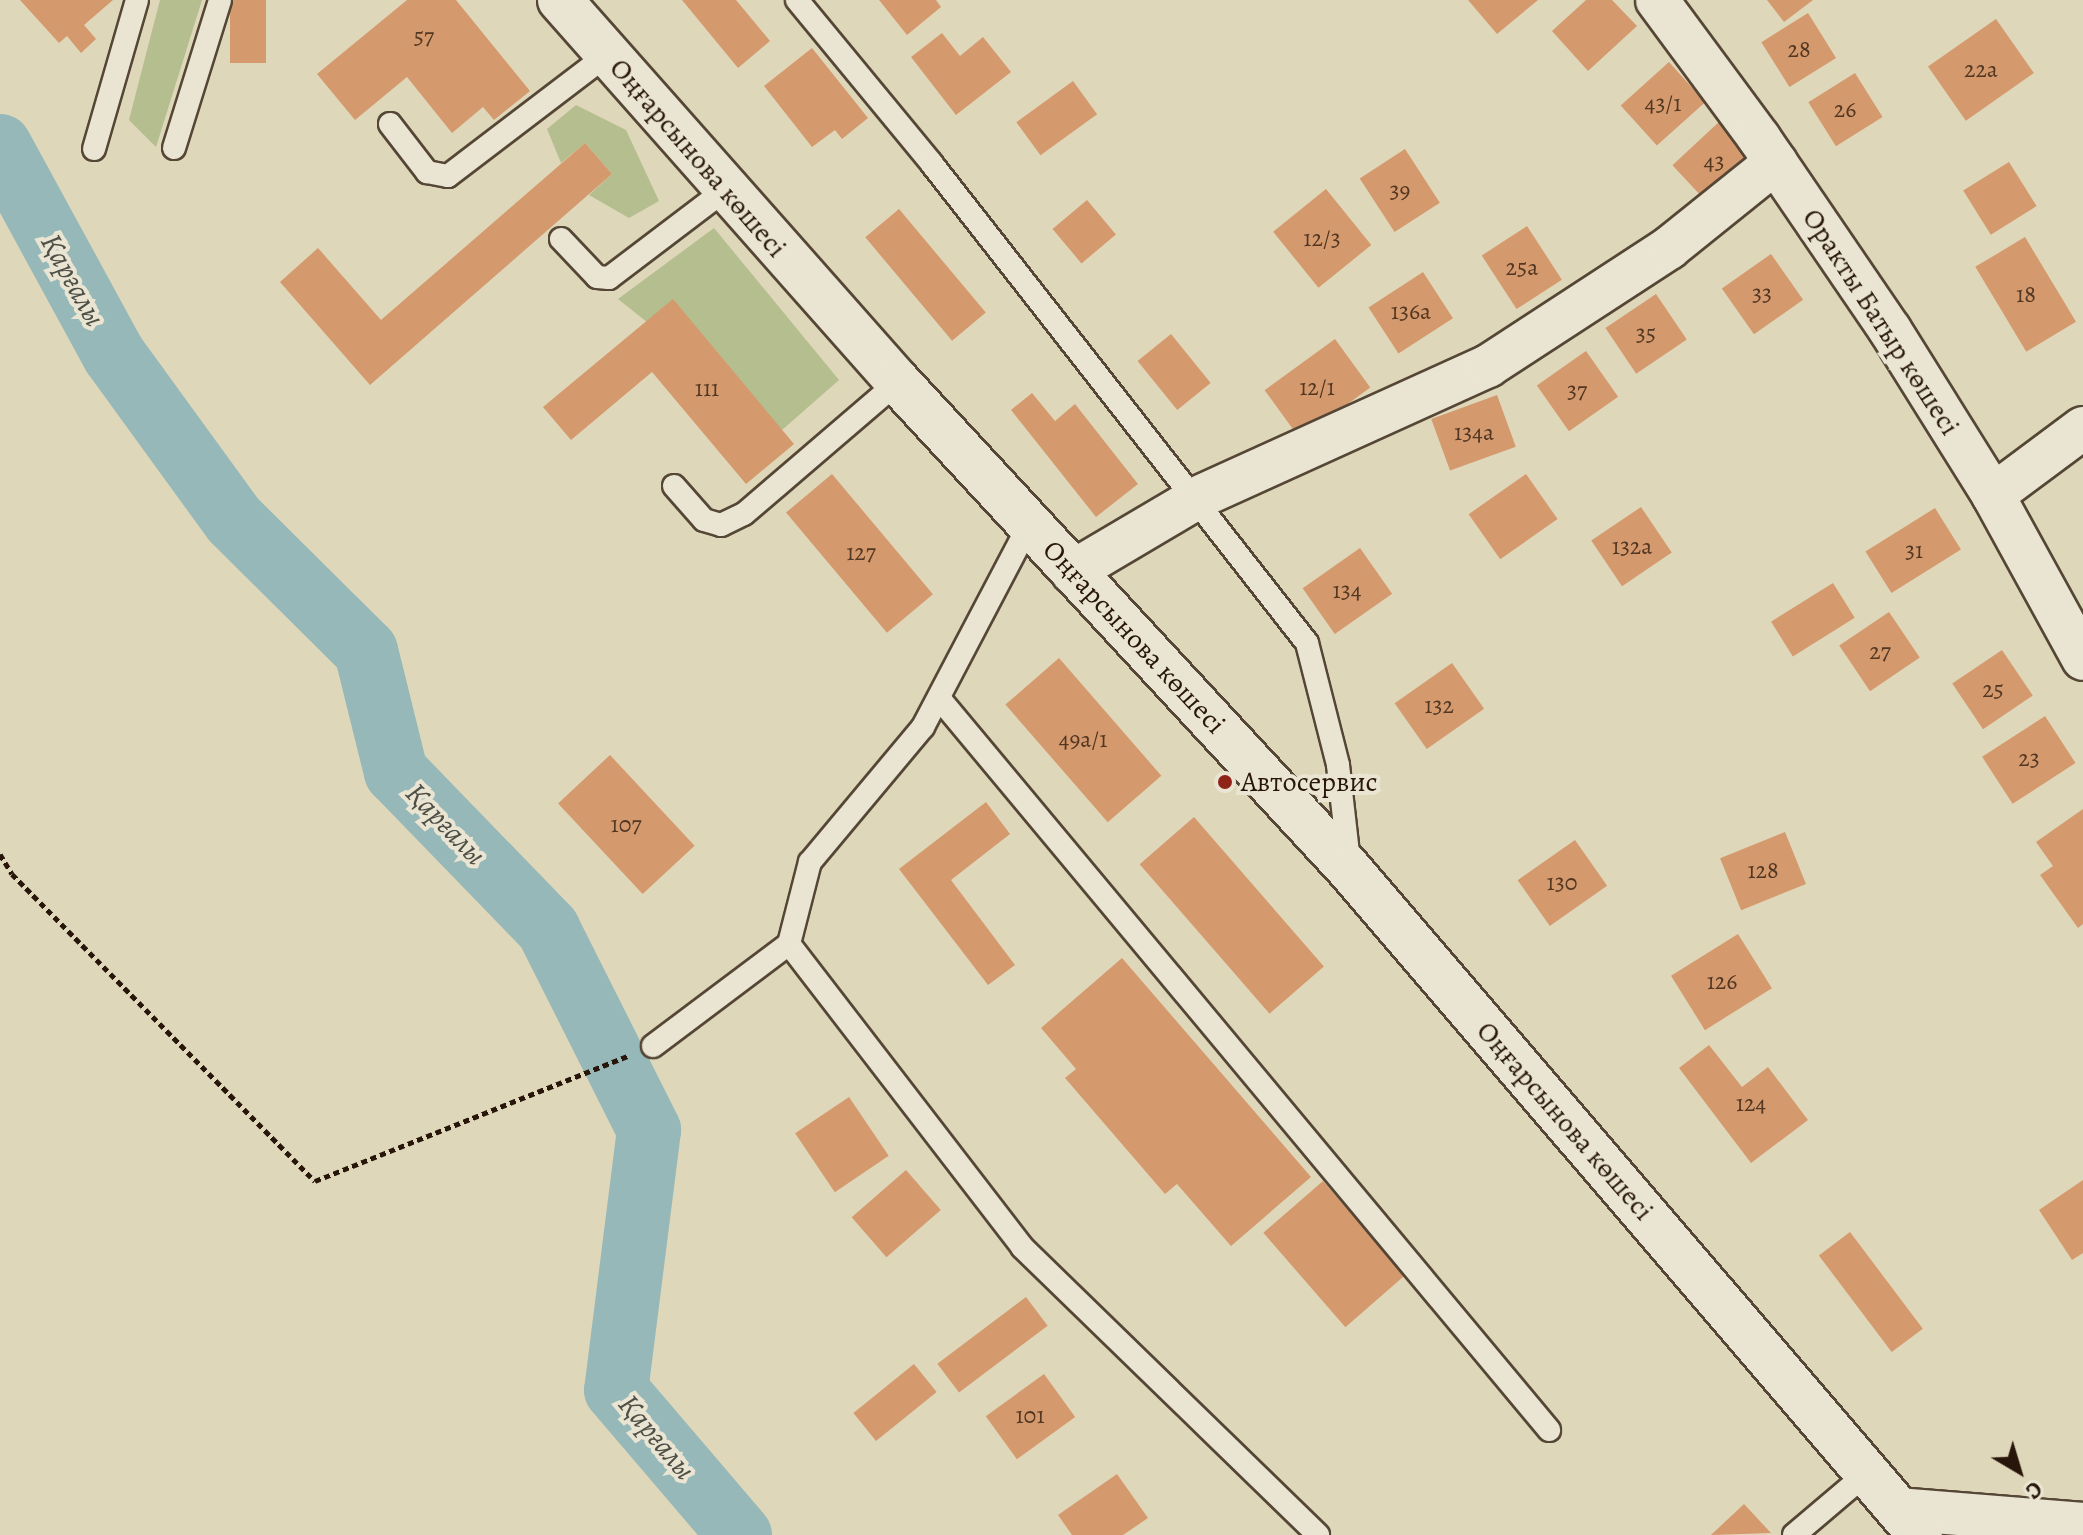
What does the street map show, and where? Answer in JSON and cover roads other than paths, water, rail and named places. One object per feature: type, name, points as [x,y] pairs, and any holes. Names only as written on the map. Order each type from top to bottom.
[{"type":"main road","name":"Оңғарсынова көшесі","points":[[560,0],[898,382],[1349,869],[1908,1522]]},
{"type":"street","name":"Оракты Батыр көшесі","points":[[1657,0],[1776,162],[1890,330],[1993,495],[2083,659]]},
{"type":"street","points":[[1072,572],[1197,498],[1488,366],[1669,248],[1776,162]]},
{"type":"street","points":[[1993,495],[2083,428]]},
{"type":"street","points":[[1908,1522],[2083,1524]]},
{"type":"lane","points":[[94,149],[137,0]]},
{"type":"lane","points":[[174,148],[220,0]]},
{"type":"lane","points":[[797,0],[932,164],[1197,498],[1307,643],[1338,765],[1349,869]]},
{"type":"lane","points":[[390,124],[427,172],[448,176],[462,169],[607,55]]},
{"type":"lane","points":[[561,239],[597,277],[609,278],[725,190]]},
{"type":"lane","points":[[674,486],[704,520],[721,525],[744,514],[898,382]]},
{"type":"lane","points":[[653,1046],[789,944],[810,862],[923,727],[1029,525]]},
{"type":"lane","points":[[939,698],[1549,1430]]},
{"type":"lane","points":[[789,944],[1022,1247],[1318,1535]]},
{"type":"lane","points":[[1794,1535],[1867,1473]]},
{"type":"waterway","name":"Қарғалы","points":[[0,146],[114,355],[234,520],[366,651],[396,772],[548,929],[649,1130],[616,1390],[740,1535]]},
{"type":"place","name":"Автосервис","points":[[1225,782]]}]
